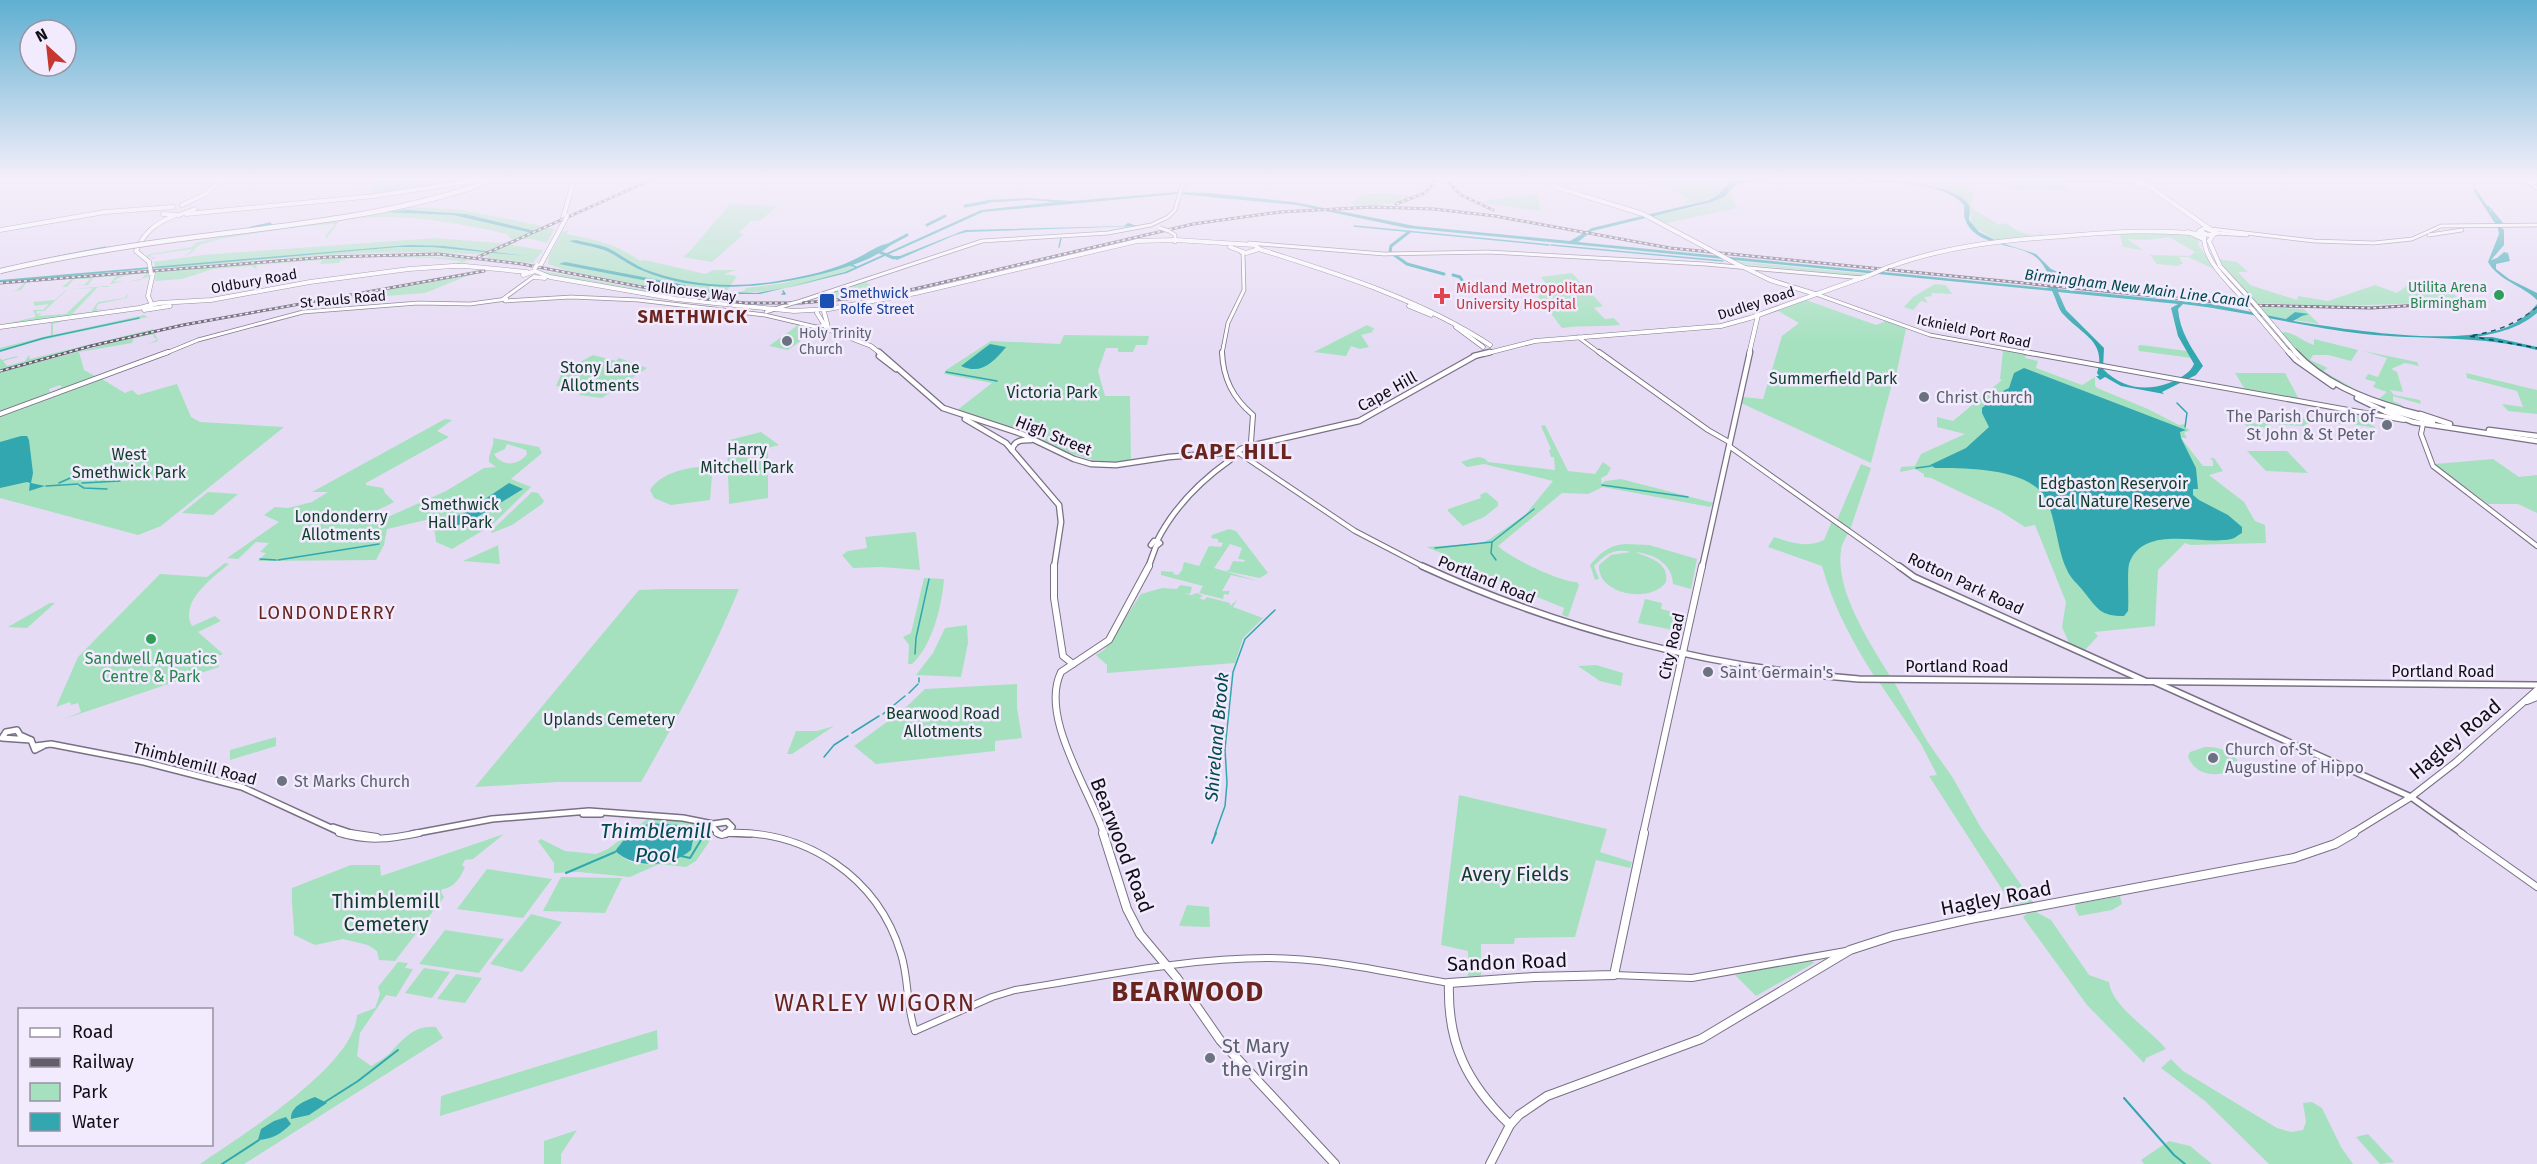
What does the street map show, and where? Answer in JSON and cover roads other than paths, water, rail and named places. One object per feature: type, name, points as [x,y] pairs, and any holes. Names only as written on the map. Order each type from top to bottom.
[{"type":"highway","points":[[0,270],[81,253],[218,234]]},
{"type":"main road","points":[[139,245],[140,234]]},
{"type":"main road","points":[[145,234],[136,253],[150,262],[152,274],[148,298],[150,307]]},
{"type":"main road","points":[[505,299],[535,271],[555,234]]},
{"type":"main road","points":[[784,308],[790,304],[980,241],[1087,234]]},
{"type":"main road","points":[[1171,234],[1175,239]]},
{"type":"main road","points":[[1681,234],[1741,266],[1752,269],[1863,278]]},
{"type":"main road","name":"Dudley Road","points":[[1486,350],[1492,346],[1578,337],[1712,327],[1750,318],[1870,276],[1923,254],[1997,242],[2088,234]]},
{"type":"main road","points":[[2195,234],[2204,241]]},
{"type":"main road","points":[[2203,234],[2203,245],[2211,260],[2245,301],[2268,319],[2299,356],[2335,383],[2370,400],[2446,423],[2537,438]]},
{"type":"main road","points":[[2215,234],[2209,243],[2213,253],[2226,272],[2252,301],[2259,318],[2291,355],[2324,381],[2375,407],[2424,425]]},
{"type":"main road","points":[[2241,234],[2346,244],[2412,239],[2426,234]]},
{"type":"main road","points":[[2241,234],[2382,245],[2438,234]]},
{"type":"main road","points":[[2426,236],[2430,234]]},
{"type":"main road","points":[[951,286],[1130,244],[1175,239]]},
{"type":"main road","points":[[951,286],[1122,244],[1175,239],[1240,248],[1249,253]]},
{"type":"main road","points":[[1240,248],[1248,243],[1263,243],[1384,254],[1494,252],[1741,266]]},
{"type":"main road","points":[[1248,243],[1257,249],[1374,288],[1441,318],[1498,351]]},
{"type":"main road","points":[[1242,259],[1263,243]]},
{"type":"main road","points":[[1240,248],[1244,290],[1229,321],[1225,337],[1225,370],[1235,399],[1253,415],[1252,446]]},
{"type":"main road","name":"Oldbury Road","points":[[462,267],[498,270],[524,277]]},
{"type":"main road","name":"Oldbury Road","points":[[162,305],[222,300],[311,284],[406,271],[462,267],[535,271]]},
{"type":"main road","points":[[1752,269],[1770,280],[1816,294]]},
{"type":"main road","points":[[522,284],[524,277],[535,271]]},
{"type":"main road","name":"Tollhouse Way","points":[[535,271],[676,299],[773,310],[784,308],[794,311],[840,307],[951,286]]},
{"type":"main road","name":"Tollhouse Way","points":[[535,271],[666,299],[766,312],[804,314],[951,286]]},
{"type":"main road","points":[[149,294],[162,305]]},
{"type":"main road","name":"Icknield Port Road","points":[[1816,294],[1930,335],[2360,413]]},
{"type":"main road","name":"St Pauls Road","points":[[0,414],[212,336],[308,311],[418,303],[491,302],[505,299],[514,301],[609,298],[765,315],[813,326],[824,325]]},
{"type":"main road","points":[[0,328],[162,305]]},
{"type":"main road","points":[[766,312],[773,310],[773,312],[804,314]]},
{"type":"main road","points":[[794,311],[824,312],[824,325]]},
{"type":"main road","points":[[817,313],[830,331],[876,351],[885,362],[900,371],[928,397],[948,410],[979,424],[1006,443],[1054,497],[1061,512],[1053,586],[1064,656],[1073,664]]},
{"type":"main road","name":"City Road","points":[[1614,975],[1758,315]]},
{"type":"main road","points":[[1441,318],[1486,350]]},
{"type":"main road","points":[[1750,318],[1756,323]]},
{"type":"main road","name":"Rotton Park Road","points":[[1578,337],[1914,577],[2145,681]]},
{"type":"main road","name":"Dudley Road","points":[[1486,350],[1498,351],[1515,345]]},
{"type":"main road","name":"Cape Hill","points":[[1179,457],[1238,452],[1252,446],[1359,421],[1486,350]]},
{"type":"main road","points":[[2291,355],[2299,356]]},
{"type":"main road","points":[[2355,397],[2410,421]]},
{"type":"main road","points":[[2366,414],[2376,410],[2375,407]]},
{"type":"main road","points":[[2360,413],[2400,409]]},
{"type":"main road","points":[[2360,413],[2424,425],[2484,431]]},
{"type":"main road","points":[[2420,414],[2430,461],[2537,546]]},
{"type":"main road","name":"High Street","points":[[979,424],[1005,428],[1091,464],[1116,465],[1179,457]]},
{"type":"main road","points":[[1005,428],[1020,435],[1012,450]]},
{"type":"main road","points":[[1006,443],[1035,441]]},
{"type":"main road","name":"Portland Road","points":[[1238,452],[1345,525],[1396,554],[1454,582],[1535,614],[1627,640],[1768,670],[1839,678],[1880,679],[2537,685]]},
{"type":"main road","name":"Bearwood Road","points":[[1238,452],[1200,485],[1167,520],[1152,560],[1109,640],[1073,664],[1057,684],[1056,707],[1064,740],[1100,822],[1122,896],[1140,934],[1168,966],[1220,1040],[1335,1164]]},
{"type":"main road","name":"Cape Hill","points":[[1179,457],[1222,453]]},
{"type":"main road","points":[[1187,455],[1195,457]]},
{"type":"main road","points":[[2154,681],[2411,797],[2537,887]]},
{"type":"main road","name":"Hagley Road","points":[[1490,1164],[1510,1125],[1519,1115],[1547,1096],[1701,1038],[1760,1006],[1850,950],[1893,936],[1970,919],[2294,858],[2335,844],[2411,797],[2526,702],[2537,690]]},
{"type":"main road","name":"Hagley Road","points":[[2526,702],[2537,697]]},
{"type":"main road","points":[[1,739],[9,731],[17,730],[34,746]]},
{"type":"main road","points":[[12,738],[18,732]]},
{"type":"main road","name":"Thimblemill Road","points":[[1,739],[12,738],[34,746],[51,744],[144,762],[242,787],[327,826],[363,836],[407,836],[493,819],[580,813],[683,818],[712,826],[717,834],[733,830]]},
{"type":"main road","points":[[712,826],[729,823],[733,830]]},
{"type":"main road","name":"Sandon Road","points":[[733,830],[807,845],[828,856],[862,884],[882,909],[896,942],[915,1031],[1004,993],[1211,960],[1276,958],[1449,983],[1534,977],[1614,975],[1692,978],[1850,950]]},
{"type":"main road","name":"Sandon Road","points":[[1813,956],[1830,961]]},
{"type":"main road","points":[[1449,983],[1452,1030],[1461,1062],[1478,1092],[1510,1125]]},
{"type":"water","points":[[928,234],[933,234],[847,273],[786,288],[845,272]]},
{"type":"water","points":[[958,234],[897,260],[890,256],[900,256]]},
{"type":"water","points":[[1472,234],[1501,234],[1570,241],[1581,234],[1588,234],[1578,242],[2046,288],[2054,286],[2043,265],[2033,255],[1995,243],[1978,234],[1984,234],[2001,243],[2036,254],[2051,269],[2058,272],[2054,273],[2058,289],[2212,304],[2286,319],[2295,312],[2309,314],[2293,321],[2367,332],[2422,336],[2473,335],[2507,327],[2518,321],[2537,304],[2537,313],[2523,323],[2477,337],[2492,337],[2537,347],[2537,350],[2473,340],[2364,334],[2183,304],[2178,309],[2181,325],[2203,366],[2196,375],[2162,392],[2164,394],[2121,386],[2105,377],[2100,380],[2096,376],[2099,376],[2097,373],[2099,353],[2096,346],[2062,313],[2052,291]],"holes":[[[2058,292],[2178,304],[2171,308],[2178,336],[2194,364],[2180,378],[2160,386],[2142,388],[2126,384],[2103,369],[2104,348],[2066,310]]]},
{"type":"water","points":[[2499,234],[2504,234],[2504,245],[2491,260],[2504,252],[2508,253],[2510,261],[2496,264],[2496,269],[2509,279],[2537,293],[2537,300],[2498,274],[2488,262]]},
{"type":"water","points":[[576,240],[608,248],[639,267],[661,275],[697,283],[734,285],[771,282],[821,272],[844,264],[882,245],[893,243],[868,259],[827,273],[773,284],[728,287],[684,283],[663,278],[636,268],[604,250],[569,241]]},
{"type":"water","points":[[409,245],[444,246],[526,256],[432,247],[398,247],[0,282],[0,280]]},
{"type":"water","points":[[565,262],[721,292],[757,293],[784,288],[760,294],[716,294],[559,264]]},
{"type":"water","points":[[990,344],[1006,347],[986,366],[975,369],[961,366]]},
{"type":"water","name":"Edgbaston Reservoir Local Nature Reserve","points":[[2024,368],[2186,430],[2180,432],[2196,468],[2198,489],[2193,489],[2193,495],[2228,515],[2242,527],[2242,533],[2232,539],[2174,539],[2147,544],[2136,551],[2129,564],[2128,611],[2124,616],[2110,615],[2100,610],[2068,573],[2060,551],[2050,508],[2041,492],[2032,484],[2020,478],[1991,471],[1935,468],[1930,465],[1966,448],[1989,427],[1982,408],[2009,388],[2014,373]]},
{"type":"water","points":[[27,436],[29,440],[33,473],[31,483],[45,486],[29,491],[30,483],[27,482],[0,488],[0,442]]},
{"type":"water","points":[[509,483],[523,489],[474,519],[448,529],[437,527],[467,511]]},
{"type":"water","name":"Thimblemill Pool","points":[[649,823],[696,826],[691,850],[673,860],[653,864],[632,861],[615,851],[627,836]]},
{"type":"water","points":[[315,1097],[327,1103],[309,1115],[291,1119],[295,1108]]},
{"type":"water","points":[[286,1117],[291,1124],[284,1131],[258,1140],[261,1129]]},
{"type":"waterway","points":[[1406,234],[1391,246],[1390,252],[1407,264],[1444,274]]},
{"type":"waterway","points":[[1439,234],[1549,245]]},
{"type":"waterway","points":[[890,244],[907,235]]},
{"type":"waterway","points":[[1059,247],[1061,238]]},
{"type":"waterway","points":[[1551,245],[1723,261]]},
{"type":"waterway","points":[[44,260],[105,248]]},
{"type":"waterway","name":"Birmingham New Main Line Canal","points":[[877,251],[894,258]]},
{"type":"waterway","name":"Birmingham New Main Line Canal","points":[[851,265],[856,267]]},
{"type":"waterway","points":[[1453,275],[1460,277],[1463,282]]},
{"type":"waterway","points":[[782,294],[785,294],[783,291]]},
{"type":"waterway","points":[[0,351],[44,338],[139,318]]},
{"type":"waterway","points":[[946,372],[997,381]]},
{"type":"waterway","points":[[2177,403],[2187,413],[2185,427]]},
{"type":"waterway","points":[[1916,468],[1931,466]]},
{"type":"waterway","points":[[59,483],[86,471]]},
{"type":"waterway","points":[[82,483],[120,481]]},
{"type":"waterway","points":[[46,486],[78,484]]},
{"type":"waterway","points":[[79,485],[84,488],[107,489]]},
{"type":"waterway","points":[[1602,485],[1688,497]]},
{"type":"waterway","name":"Shireland Brook","points":[[1492,542],[1534,509]]},
{"type":"waterway","name":"Shireland Brook","points":[[1435,548],[1492,542]]},
{"type":"waterway","points":[[1492,542],[1491,553],[1496,560]]},
{"type":"waterway","points":[[278,560],[379,544]]},
{"type":"waterway","points":[[260,559],[276,560]]},
{"type":"waterway","points":[[915,654],[916,638],[929,579]]},
{"type":"waterway","name":"Shireland Brook","points":[[1215,834],[1225,806],[1227,783],[1225,749],[1233,672],[1245,639],[1275,610]]},
{"type":"waterway","points":[[909,693],[918,684]]},
{"type":"waterway","points":[[883,714],[905,696]]},
{"type":"waterway","points":[[852,733],[879,716]]},
{"type":"waterway","points":[[824,757],[834,745],[848,736]]},
{"type":"waterway","name":"Shireland Brook","points":[[1212,843],[1216,833]]},
{"type":"waterway","points":[[681,856],[690,858],[701,840],[709,835]]},
{"type":"waterway","points":[[566,873],[615,852]]},
{"type":"waterway","points":[[325,1102],[358,1081],[398,1050]]},
{"type":"waterway","points":[[2124,1098],[2174,1155],[2185,1164]]},
{"type":"waterway","points":[[222,1164],[259,1140]]},
{"type":"railway","points":[[478,257],[529,234]]},
{"type":"railway","points":[[0,283],[328,257],[438,254],[522,264],[705,299],[746,303],[801,303],[858,298],[914,289],[1149,234]]},
{"type":"railway","points":[[1595,234],[1670,248],[2245,305],[2371,308],[2469,302]]},
{"type":"railway","points":[[0,371],[91,346],[183,325],[484,271]]},
{"type":"place","name":"Utilita Arena Birmingham","points":[[2499,295]]},
{"type":"place","name":"Midland Metropolitan University Hospital","points":[[1442,296]]},
{"type":"place","name":"Smethwick Rolfe Street","points":[[827,301]]},
{"type":"place","name":"Holy Trinity Church","points":[[787,341]]},
{"type":"place","name":"Christ Church","points":[[1924,397]]},
{"type":"place","name":"The Parish Church of St John & St Peter","points":[[2387,425]]},
{"type":"place","name":"Sandwell Aquatics Centre & Park","points":[[151,639]]},
{"type":"place","name":"Saint Germain's","points":[[1708,672]]},
{"type":"place","name":"Church of St Augustine of Hippo","points":[[2213,758]]},
{"type":"place","name":"St Marks Church","points":[[282,781]]},
{"type":"place","name":"St Mary the Virgin","points":[[1210,1058]]},
{"type":"district","name":"SMETHWICK","points":[[693,317]]},
{"type":"district","name":"CAPE HILL","points":[[1237,451]]},
{"type":"district","name":"LONDONDERRY","points":[[327,613]]},
{"type":"district","name":"BEARWOOD","points":[[1188,992]]},
{"type":"district","name":"WARLEY WIGORN","points":[[875,1003]]},
{"type":"park label","name":"Stony Lane Allotments","points":[[600,376]]},
{"type":"park label","name":"Summerfield Park","points":[[1833,378]]},
{"type":"park label","name":"Victoria Park","points":[[1052,392]]},
{"type":"park label","name":"Harry Mitchell Park","points":[[747,458]]},
{"type":"park label","name":"West Smethwick Park","points":[[129,463]]},
{"type":"park label","name":"Smethwick Hall Park","points":[[460,513]]},
{"type":"park label","name":"Londonderry Allotments","points":[[341,525]]},
{"type":"park label","name":"Uplands Cemetery","points":[[609,719]]},
{"type":"park label","name":"Bearwood Road Allotments","points":[[943,722]]},
{"type":"park label","name":"Avery Fields","points":[[1515,874]]},
{"type":"park label","name":"Thimblemill Cemetery","points":[[386,912]]}]
